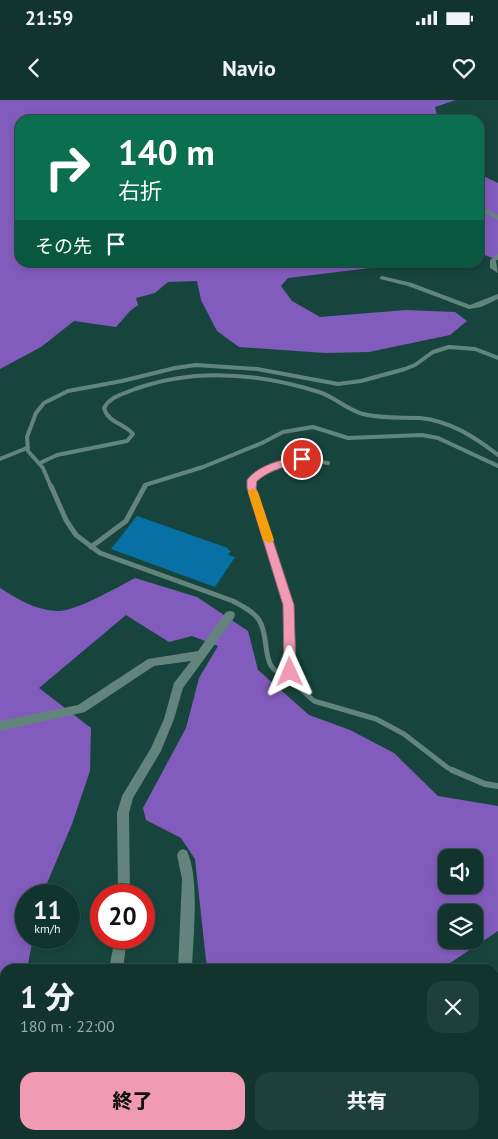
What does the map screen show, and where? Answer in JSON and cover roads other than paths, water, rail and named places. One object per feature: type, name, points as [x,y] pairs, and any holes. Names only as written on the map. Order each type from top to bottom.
[{"type":"street","points":[[484,210],[498,218]]},
{"type":"street","points":[[498,256],[492,260],[493,268],[498,271]]},
{"type":"street","points":[[382,278],[410,284],[469,307],[498,296]]},
{"type":"street","points":[[124,884],[123,813],[128,796],[155,751],[169,720],[178,686],[230,615]]},
{"type":"street","points":[[0,726],[81,709],[152,662],[201,655]]},
{"type":"street","points":[[183,855],[188,879],[185,964]]},
{"type":"street","points":[[117,964],[119,949]]},
{"type":"lane","points":[[292,675],[284,676],[276,673],[270,666],[267,658],[265,632],[259,620],[251,611],[232,601],[100,553],[76,535],[66,520],[40,463],[31,457],[27,448],[26,441],[32,419],[38,408],[47,400],[74,390],[125,380],[178,366],[208,365],[286,374],[333,384],[346,384],[414,366],[434,350],[444,348],[474,348],[498,358]]},
{"type":"lane","points":[[40,463],[56,455],[128,440],[132,434],[131,431],[109,420],[105,414],[104,408],[108,401],[116,396],[183,376],[240,376],[278,381],[336,398],[356,412],[366,415],[428,419],[450,425],[470,434],[498,456]]},
{"type":"lane","points":[[91,547],[126,521],[144,485],[203,467],[290,430],[313,427],[348,438],[422,435],[452,444],[498,466]]},
{"type":"lane","points":[[0,459],[27,448]]},
{"type":"lane","points":[[328,463],[315,459],[287,462],[260,473],[252,480],[252,488],[288,605],[292,675],[302,692],[314,701],[376,719],[404,734],[448,768],[485,784],[498,786]]},
{"type":"water","points":[[137,516],[228,548],[231,551],[228,555],[235,557],[215,587],[111,549]]}]
